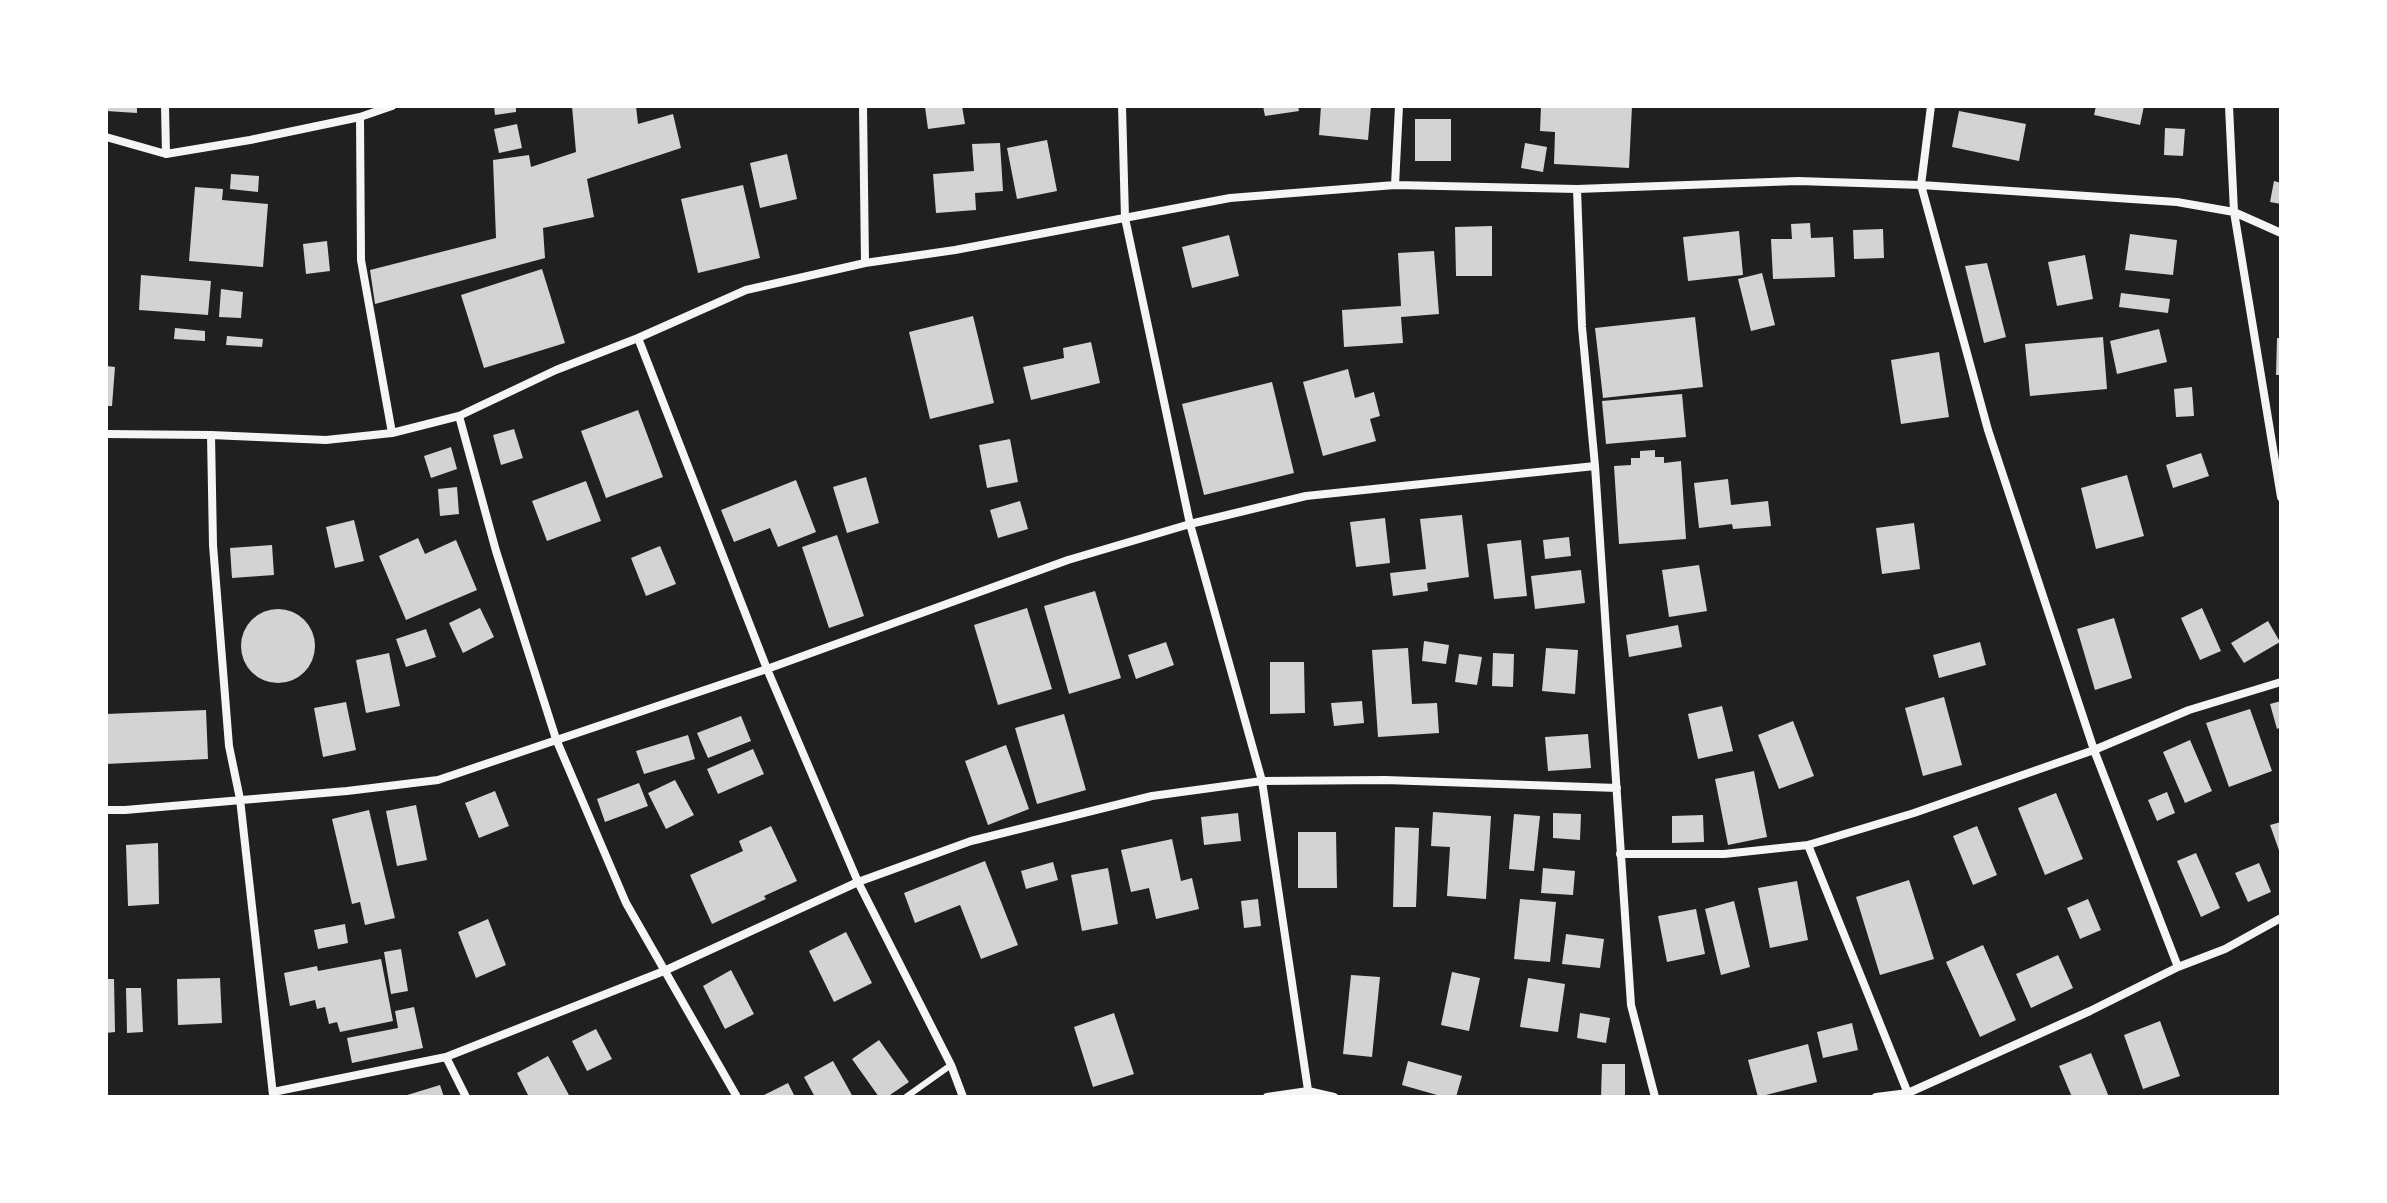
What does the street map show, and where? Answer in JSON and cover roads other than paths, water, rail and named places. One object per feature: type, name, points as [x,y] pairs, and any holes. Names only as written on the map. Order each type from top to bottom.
[{"type":"street","points":[[165,106],[166,154]]},
{"type":"street","points":[[106,137],[166,154],[360,117],[392,106]]},
{"type":"street","points":[[863,106],[865,263]]},
{"type":"street","points":[[1122,106],[1125,218],[1190,524],[1262,781],[1308,1094]]},
{"type":"street","points":[[1395,185],[1399,106]]},
{"type":"street","points":[[1931,106],[1921,185],[1988,430],[2094,750],[2178,967]]},
{"type":"street","points":[[2229,106],[2234,212],[2281,497]]},
{"type":"street","points":[[360,117],[361,260],[392,433]]},
{"type":"street","points":[[106,434],[326,440],[392,433],[459,416],[556,370],[746,290],[865,263],[955,250],[1230,198],[1395,185],[1577,189],[1798,181],[1921,185],[2177,202],[2234,212],[2281,233]]},
{"type":"street","points":[[1577,189],[1582,327],[1595,466],[1631,1005],[1655,1097]]},
{"type":"street","points":[[638,338],[767,669],[858,882],[951,1065],[963,1097]]},
{"type":"street","points":[[459,416],[496,551],[556,739],[626,903],[737,1097]]},
{"type":"street","points":[[211,435],[213,545],[229,746],[240,799],[273,1095],[446,1057],[664,971],[858,882],[971,841],[1152,796],[1262,781],[1385,780],[1617,788]]},
{"type":"street","points":[[106,810],[347,791],[438,780],[767,669],[1068,560],[1190,524],[1306,496],[1595,466]]},
{"type":"street","points":[[1620,854],[1724,854],[1808,845],[1914,813],[2094,750],[2189,710],[2281,682]]},
{"type":"street","points":[[1808,845],[1909,1095]]},
{"type":"street","points":[[1876,1097],[1909,1095],[2178,967],[2225,949],[2281,918]]},
{"type":"street","points":[[446,1057],[466,1097]]},
{"type":"street","points":[[1267,1097],[1308,1094],[1334,1097]]},
{"type":"lane","points":[[906,1097],[951,1065]]}]
